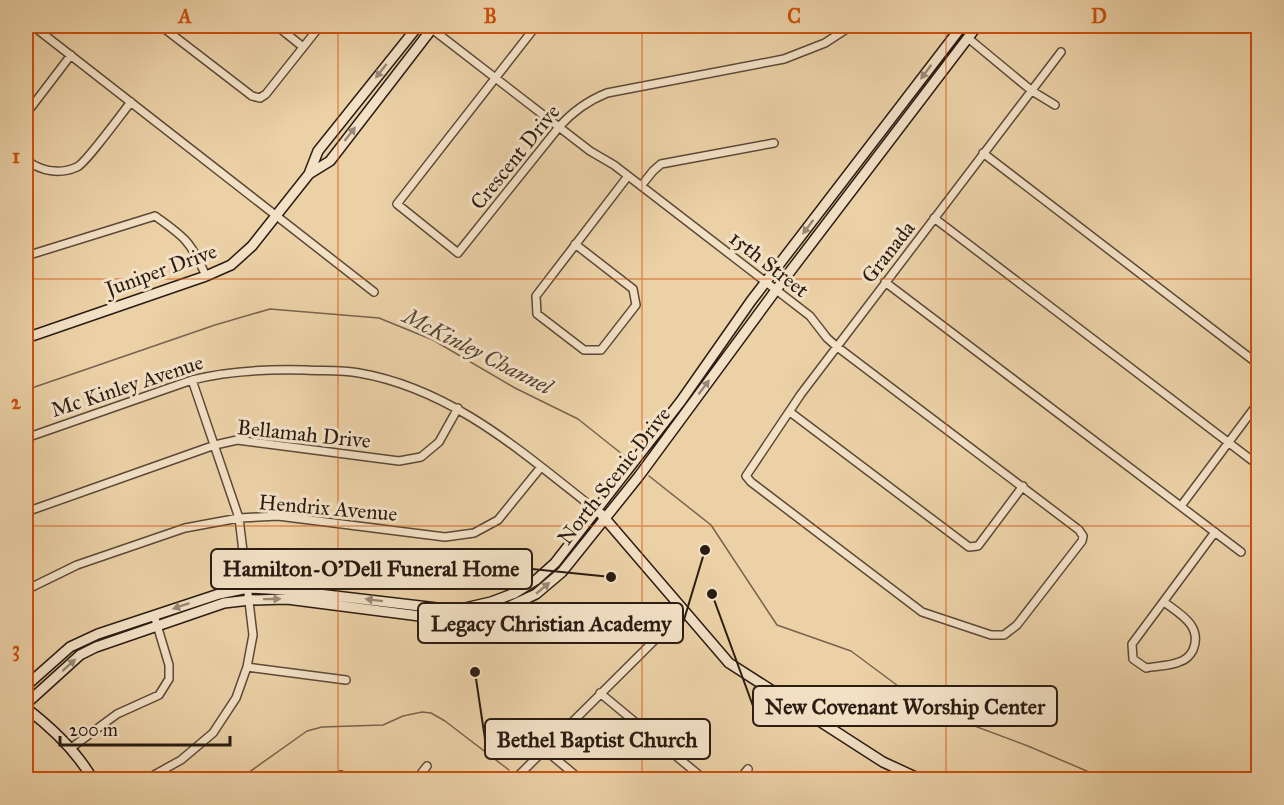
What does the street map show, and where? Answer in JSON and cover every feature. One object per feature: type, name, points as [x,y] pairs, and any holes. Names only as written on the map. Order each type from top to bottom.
[{"type":"main road","name":"Juniper Drive","points":[[26,338],[206,276],[231,265],[252,246],[278,215],[309,174],[318,151],[418,26]]},
{"type":"main road","name":"North Scenic Drive","points":[[26,706],[80,655],[96,647],[224,603],[287,599],[401,608],[465,608],[491,603],[515,593],[536,580],[555,563],[681,401],[766,282],[960,26]]},
{"type":"main road","points":[[960,26],[968,38]]},
{"type":"main road","name":"North Scenic Drive","points":[[26,686],[70,647],[98,634],[219,594],[248,588],[295,591],[401,608],[443,619],[476,617],[506,608],[536,594],[562,572],[639,476],[776,290],[977,26]]},
{"type":"main road","name":"Juniper Drive","points":[[309,174],[330,161],[432,27]]},
{"type":"main road","points":[[596,510],[605,517],[729,663],[882,762],[922,780]]},
{"type":"main road","points":[[26,706],[70,748],[93,780]]},
{"type":"street","points":[[33,26],[374,292]]},
{"type":"street","points":[[161,26],[252,96],[260,98],[266,94],[320,26]]},
{"type":"street","points":[[277,26],[303,46]]},
{"type":"street","points":[[496,79],[536,26]]},
{"type":"street","name":"Crescent Drive","points":[[496,79],[397,204],[458,253],[559,127],[570,114],[584,104],[608,93],[784,59],[825,43],[851,26]]},
{"type":"street","name":"15th Street","points":[[432,27],[590,151],[628,176],[810,316],[836,346],[1023,486],[1079,530],[1083,536]]},
{"type":"street","points":[[968,38],[1032,91],[1055,105]]},
{"type":"street","name":"Granada","points":[[1061,52],[836,346],[746,476],[922,612],[991,635],[1004,635],[1017,626],[1082,541],[1083,536]]},
{"type":"street","points":[[26,114],[71,55]]},
{"type":"street","points":[[26,160],[35,167],[56,172],[80,166],[131,102]]},
{"type":"street","points":[[641,186],[661,164],[774,143]]},
{"type":"street","points":[[983,153],[1258,364]]},
{"type":"street","points":[[575,244],[633,289],[636,305],[601,350],[584,350],[537,314],[536,296],[575,244],[628,176]]},
{"type":"street","points":[[26,256],[155,216],[182,236],[195,250],[206,276]]},
{"type":"street","points":[[934,218],[1258,465]]},
{"type":"street","points":[[885,282],[1241,552]]},
{"type":"street","name":"Mc Kinley Avenue","points":[[26,438],[218,373],[291,370],[358,373],[416,388],[458,408],[504,439],[596,510]]},
{"type":"street","points":[[145,780],[181,760],[213,733],[236,698],[248,667],[252,635],[250,600],[239,518],[192,380]]},
{"type":"street","points":[[681,401],[689,407]]},
{"type":"street","points":[[1181,506],[1258,403]]},
{"type":"street","name":"Bellamah Drive","points":[[26,512],[215,445],[237,440],[399,461],[421,457],[439,442],[458,408]]},
{"type":"street","points":[[790,412],[969,547],[978,546],[1023,486]]},
{"type":"street","name":"Hendrix Avenue","points":[[26,592],[77,565],[185,528],[239,518],[278,516],[445,537],[474,534],[498,520],[540,467]]},
{"type":"street","points":[[1164,602],[1185,617],[1195,629],[1196,642],[1191,656],[1178,663],[1146,668],[1133,659],[1132,644],[1215,532]]},
{"type":"street","points":[[513,780],[684,611]]},
{"type":"street","points":[[70,748],[117,714],[159,695],[169,679],[170,665],[154,615]]},
{"type":"street","points":[[248,667],[346,680]]},
{"type":"street","points":[[600,693],[705,780]]},
{"type":"street","points":[[663,745],[680,726]]},
{"type":"street","points":[[544,749],[581,780]]},
{"type":"street","points":[[416,780],[427,766]]},
{"type":"street","points":[[739,780],[748,769]]},
{"type":"waterway","name":"McKinley Channel","points":[[26,390],[215,325],[270,309],[379,318],[433,340],[515,388],[578,419],[627,458]]},
{"type":"waterway","name":"McKinley Channel","points":[[649,476],[711,525],[777,625],[851,651],[929,709],[1028,746],[1108,780]]},
{"type":"waterway","points":[[238,780],[307,731],[322,727],[383,725],[403,716],[422,712],[431,713],[445,721],[509,770]]},
{"type":"place","name":"Legacy Christian Academy","points":[[705,550]]},
{"type":"place","name":"Hamilton-O'Dell Funeral Home","points":[[611,577]]},
{"type":"place","name":"New Covenant Worship Center","points":[[712,594]]},
{"type":"place","name":"Bethel Baptist Church","points":[[475,672]]}]
